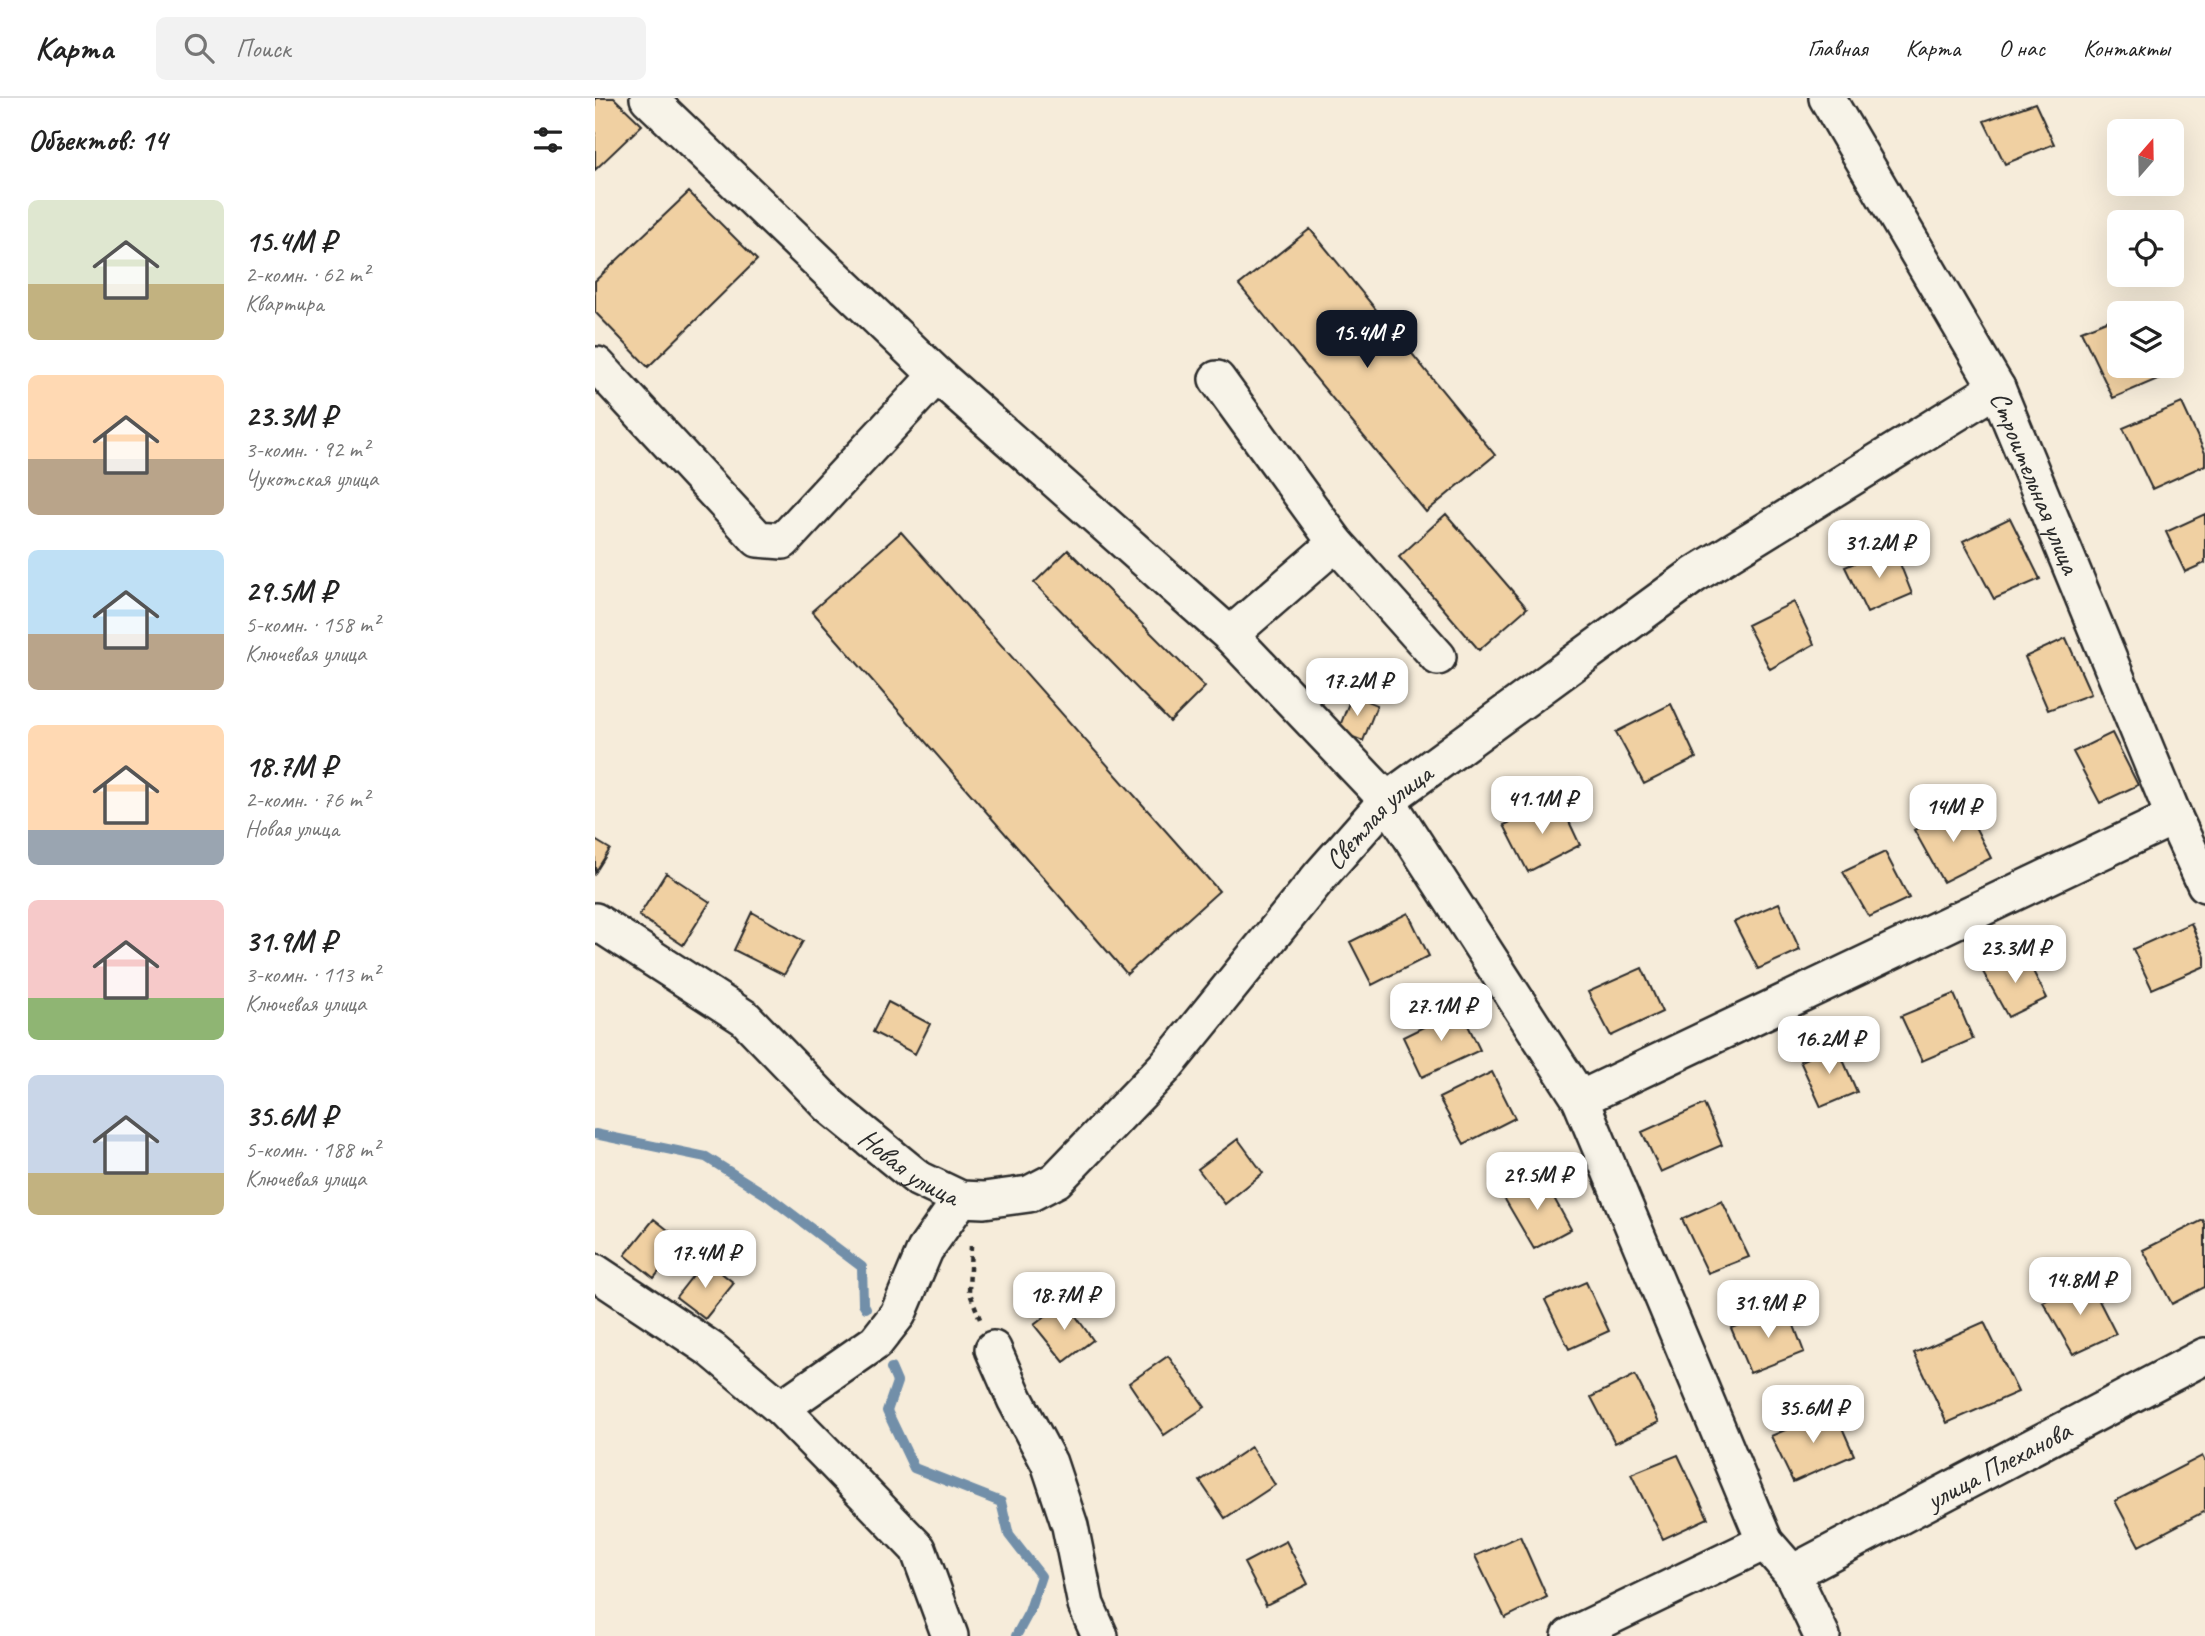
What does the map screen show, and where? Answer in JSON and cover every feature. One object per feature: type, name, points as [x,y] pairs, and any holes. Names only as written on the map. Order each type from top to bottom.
[{"type":"street","points":[[648,98],[937,375],[1230,635],[1387,800],[1580,1099],[1765,1542],[1792,1573],[1822,1636]]},
{"type":"street","name":"Строительная улица","points":[[1828,98],[1997,388],[2174,817],[2205,884]]},
{"type":"street","points":[[597,365],[758,539],[783,541],[937,375]]},
{"type":"street","points":[[1217,379],[1336,543],[1438,657]]},
{"type":"street","name":"Светлая улица","points":[[961,1199],[984,1200],[1029,1194],[1056,1180],[1165,1067],[1320,876],[1387,800],[1694,575],[1997,388]]},
{"type":"street","points":[[1230,635],[1336,543]]},
{"type":"street","points":[[1580,1099],[2174,817]]},
{"type":"street","name":"Новая улица","points":[[595,920],[745,1018],[831,1107],[883,1151],[919,1179],[961,1199]]},
{"type":"street","points":[[781,1408],[876,1342],[898,1314],[925,1250],[961,1199]]},
{"type":"street","points":[[595,1272],[712,1350],[781,1408],[918,1549],[950,1636]]},
{"type":"street","points":[[993,1349],[1015,1399],[1049,1463],[1070,1526],[1086,1605],[1100,1636]]},
{"type":"street","name":"улица Плеханова","points":[[1792,1573],[2205,1356]]},
{"type":"street","points":[[1570,1636],[1765,1542]]},
{"type":"path","name":"Новая улица","points":[[961,1199],[971,1249],[969,1292],[993,1349]]},
{"type":"building","points":[[595,98],[614,98],[642,125],[595,170]]},
{"type":"building","points":[[2035,103],[2054,144],[2005,164],[1984,121]]},
{"type":"building","points":[[689,192],[757,260],[648,367],[595,312],[595,281]]},
{"type":"building","points":[[1310,229],[1495,455],[1426,512],[1239,285]]},
{"type":"building","points":[[2107,321],[2107,378],[2160,378],[2113,398],[2081,331]]},
{"type":"building","points":[[2182,403],[2205,453],[2205,465],[2152,489],[2123,428]]},
{"type":"building","points":[[1446,514],[1527,608],[1479,650],[1399,557]]},
{"type":"building","points":[[2205,514],[2205,563],[2185,572],[2166,532]]},
{"type":"building","points":[[2010,518],[2040,579],[1994,599],[1963,541]]},
{"type":"building","points":[[901,532],[1219,891],[1127,974],[812,611]]},
{"type":"building","points":[[1893,546],[1912,594],[1867,613],[1845,567]]},
{"type":"building","points":[[1068,550],[1205,687],[1170,722],[1034,583]]},
{"type":"building","points":[[1794,602],[1814,644],[1770,669],[1747,625]]},
{"type":"building","points":[[2066,638],[2091,694],[2048,710],[2025,657]]},
{"type":"building","points":[[1352,695],[1377,705],[1363,741],[1338,731]]},
{"type":"building","points":[[1671,704],[1696,758],[1644,784],[1616,732]]},
{"type":"building","points":[[2112,733],[2138,785],[2100,803],[2073,752]]},
{"type":"building","points":[[1559,800],[1580,845],[1528,872],[1504,825]]},
{"type":"building","points":[[1964,805],[1991,858],[1943,882],[1914,830]]},
{"type":"building","points":[[595,840],[610,849],[595,873]]},
{"type":"building","points":[[1885,852],[1909,898],[1869,917],[1843,872]]},
{"type":"building","points":[[666,873],[710,902],[683,945],[639,916]]},
{"type":"building","points":[[1779,903],[1800,950],[1758,969],[1734,922]]},
{"type":"building","points":[[752,912],[803,941],[784,975],[734,950]]},
{"type":"building","points":[[1408,913],[1429,956],[1372,985],[1350,942]]},
{"type":"building","points":[[2191,923],[2205,957],[2205,966],[2152,989],[2133,949]]},
{"type":"building","points":[[2023,952],[2047,998],[2008,1017],[1983,972]]},
{"type":"building","points":[[1642,968],[1662,1012],[1611,1036],[1588,992]]},
{"type":"building","points":[[1954,994],[1973,1039],[1922,1061],[1901,1016]]},
{"type":"building","points":[[888,1002],[930,1024],[915,1054],[873,1032]]},
{"type":"building","points":[[1460,1009],[1480,1050],[1422,1077],[1403,1037]]},
{"type":"building","points":[[1837,1046],[1857,1092],[1821,1107],[1800,1061]]},
{"type":"building","points":[[1492,1072],[1515,1118],[1464,1144],[1439,1098]]},
{"type":"building","points":[[1704,1104],[1722,1145],[1661,1172],[1642,1132]]},
{"type":"building","points":[[1238,1139],[1263,1173],[1225,1204],[1198,1169]]},
{"type":"building","points":[[1542,1176],[1571,1229],[1534,1249],[1503,1196]]},
{"type":"building","points":[[1722,1201],[1749,1257],[1708,1273],[1682,1219]]},
{"type":"building","points":[[654,1219],[683,1242],[654,1278],[625,1255]]},
{"type":"building","points":[[2203,1220],[2205,1287],[2172,1304],[2143,1250]]},
{"type":"building","points":[[705,1260],[734,1283],[705,1319],[676,1297]]},
{"type":"building","points":[[2088,1279],[2116,1334],[2073,1354],[2043,1302]]},
{"type":"building","points":[[1586,1282],[1609,1331],[1569,1349],[1545,1300]]},
{"type":"building","points":[[1065,1301],[1093,1340],[1064,1362],[1034,1325]]},
{"type":"building","points":[[1787,1307],[1804,1352],[1750,1373],[1731,1328]]},
{"type":"building","points":[[1984,1322],[2018,1392],[1947,1423],[1914,1353]]},
{"type":"building","points":[[1168,1356],[1205,1407],[1164,1435],[1129,1383]]},
{"type":"building","points":[[1635,1375],[1659,1422],[1615,1443],[1591,1397]]},
{"type":"building","points":[[1834,1409],[1854,1455],[1793,1482],[1771,1436]]},
{"type":"building","points":[[1251,1447],[1275,1485],[1225,1518],[1200,1481]]},
{"type":"building","points":[[1678,1455],[1708,1518],[1663,1539],[1631,1474]]},
{"type":"building","points":[[2202,1456],[2205,1462],[2205,1511],[2139,1546],[2115,1501]]},
{"type":"building","points":[[1520,1536],[1547,1597],[1505,1618],[1475,1556]]},
{"type":"building","points":[[1286,1541],[1308,1584],[1266,1605],[1244,1563]]},
{"type":"waterway","points":[[595,1134],[706,1157],[768,1196],[862,1267],[863,1303],[866,1308]]},
{"type":"waterway","points":[[891,1368],[897,1382],[887,1411],[914,1468],[1001,1502],[1009,1535],[1041,1576],[1029,1612],[1016,1636]]}]
